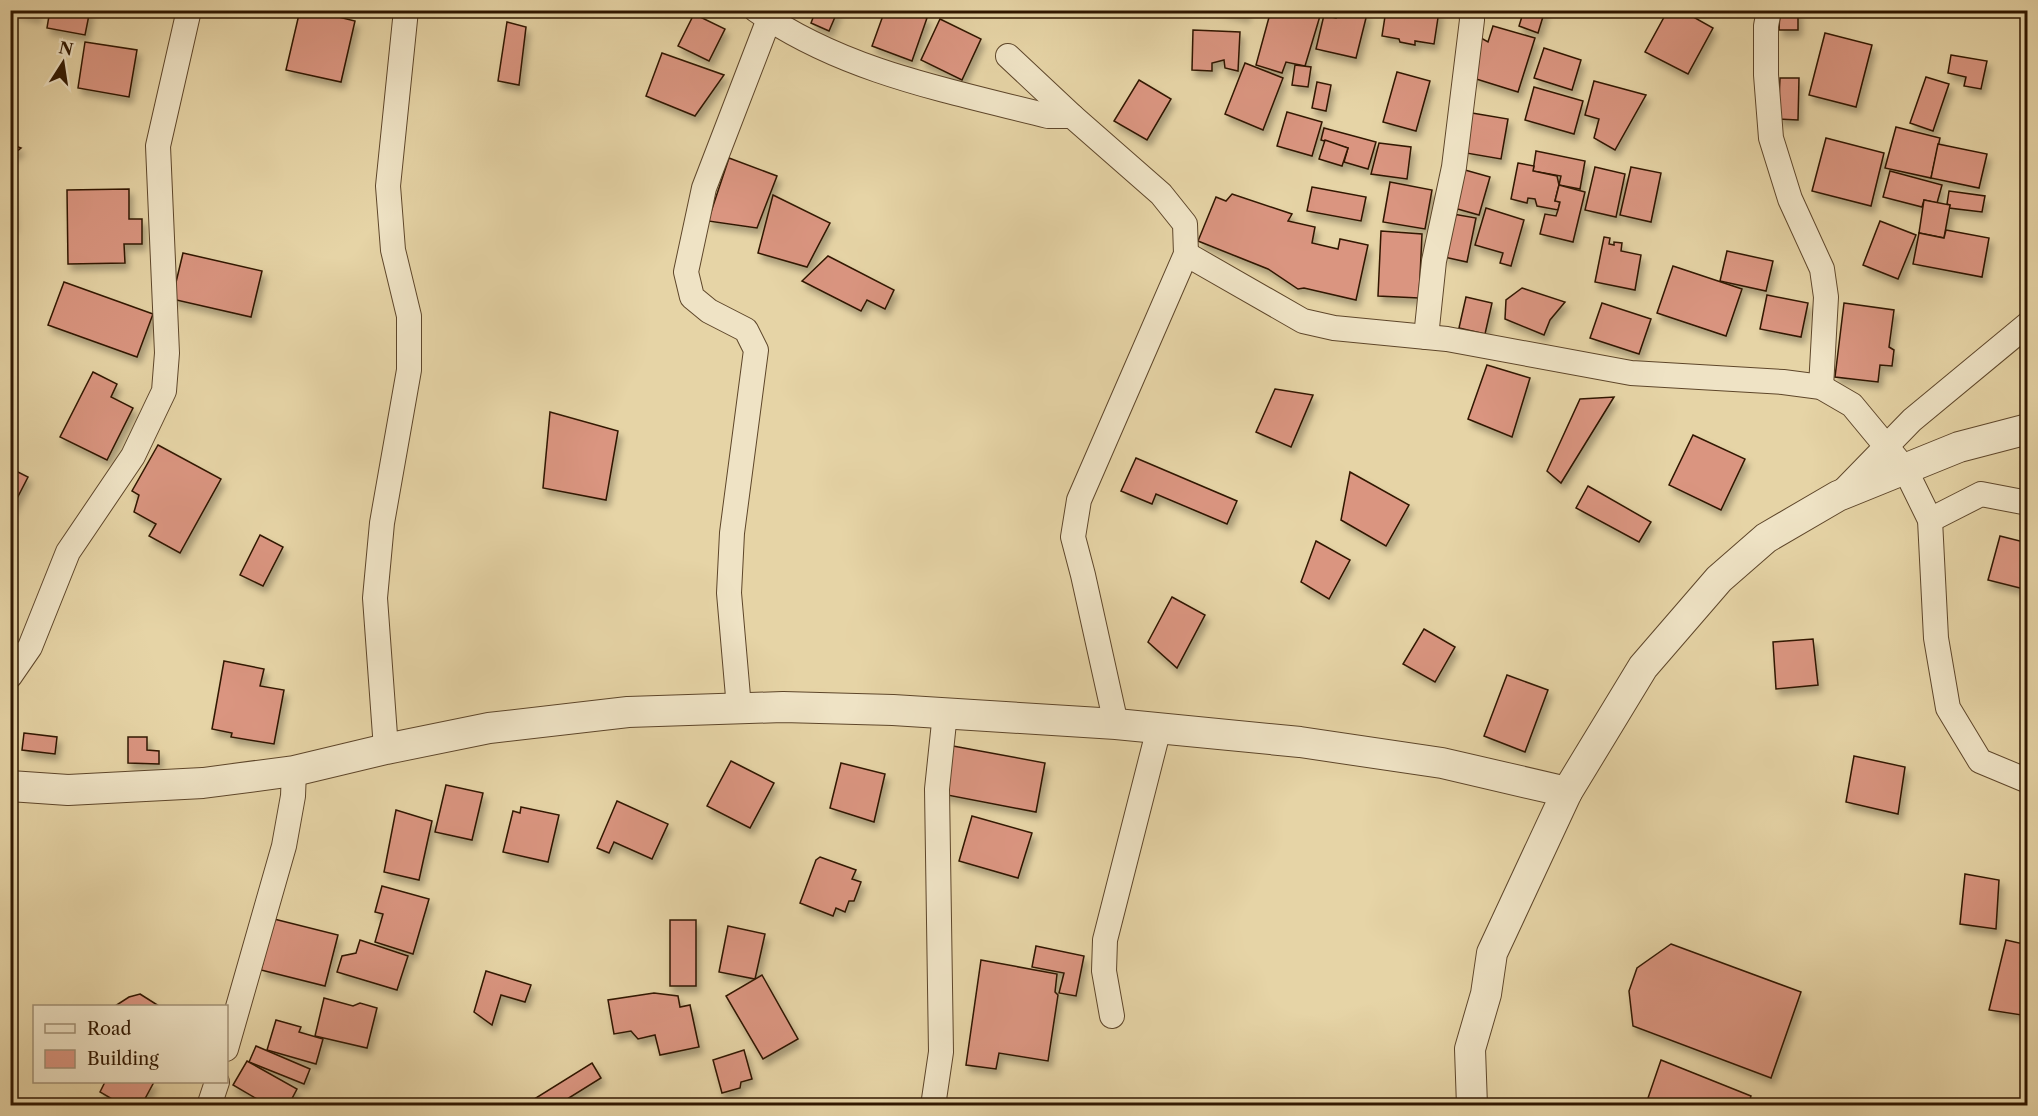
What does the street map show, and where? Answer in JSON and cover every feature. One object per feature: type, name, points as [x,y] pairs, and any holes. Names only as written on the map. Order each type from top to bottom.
[{"type":"street","points":[[10,676],[30,647],[68,552],[133,456],[164,391],[167,354],[159,146],[189,10]]},
{"type":"street","points":[[386,749],[375,598],[382,523],[409,370],[409,315],[393,250],[388,186],[406,10]]},
{"type":"street","points":[[1426,337],[1434,261],[1454,167],[1472,20],[1471,10]]},
{"type":"street","points":[[1769,10],[1766,27],[1771,138],[1790,199],[1822,269],[1826,297],[1821,387]]},
{"type":"street","points":[[739,708],[729,593],[732,533],[756,350],[746,330],[709,311],[692,297],[686,272],[704,188],[763,15],[810,44],[908,80],[1048,116],[1072,116]]},
{"type":"street","points":[[1008,56],[1161,194],[1185,224],[1186,254],[1079,500],[1073,537],[1116,724]]},
{"type":"street","points":[[1186,254],[1303,321],[1334,328],[1458,341],[1631,373],[1783,382],[1821,387],[1852,405],[1905,469],[1930,520],[1936,638],[1948,708],[1980,761],[2028,781]]},
{"type":"street","points":[[1838,496],[1912,420],[2028,324]]},
{"type":"street","points":[[1472,1106],[1470,1049],[1486,994],[1492,953],[1567,792],[1643,667],[1719,579],[1766,538],[1838,496],[1959,447],[2028,429]]},
{"type":"street","points":[[1930,520],[1981,494],[2028,503]]},
{"type":"street","points":[[10,786],[68,790],[203,783],[294,771],[489,728],[628,712],[783,707],[945,713],[1116,724],[1300,742],[1442,763],[1567,792]]},
{"type":"street","points":[[933,1106],[940,1052],[937,789],[945,713]]},
{"type":"street","points":[[1112,1016],[1104,971],[1105,940],[1159,728]]},
{"type":"street","points":[[228,1042],[284,846],[293,795],[294,771]]},
{"type":"street","points":[[209,1106],[217,1083]]},
{"type":"building","points":[[10,10],[38,10],[37,17]]},
{"type":"building","points":[[50,10],[90,10],[85,35],[47,28]]},
{"type":"building","points":[[300,10],[310,10],[355,21],[341,82],[286,70]]},
{"type":"building","points":[[816,10],[838,10],[829,31],[811,23]]},
{"type":"building","points":[[885,10],[905,10],[927,18],[912,61],[872,46]]},
{"type":"building","points":[[1219,10],[1247,10],[1246,16]]},
{"type":"building","points":[[1271,10],[1301,10],[1320,16],[1305,66],[1286,62],[1282,73],[1256,65]]},
{"type":"building","points":[[1337,10],[1354,10],[1367,14],[1356,58],[1316,49],[1324,15],[1336,18]]},
{"type":"building","points":[[1386,10],[1439,11],[1434,44],[1415,41],[1415,45],[1382,36]]},
{"type":"building","points":[[1524,10],[1545,10],[1538,33],[1519,26]]},
{"type":"building","points":[[1668,10],[1681,10],[1713,28],[1688,74],[1645,52]]},
{"type":"building","points":[[1780,10],[1798,10],[1798,30],[1779,30]]},
{"type":"building","points":[[694,14],[725,29],[709,61],[678,46]]},
{"type":"building","points":[[940,19],[981,39],[962,80],[921,60]]},
{"type":"building","points":[[507,22],[526,27],[519,85],[498,81]]},
{"type":"building","points":[[1493,26],[1535,38],[1518,92],[1473,78],[1481,38],[1488,42]]},
{"type":"building","points":[[1193,30],[1240,32],[1238,71],[1225,68],[1224,60],[1212,63],[1212,71],[1192,70]]},
{"type":"building","points":[[1825,33],[1872,45],[1856,107],[1809,95]]},
{"type":"building","points":[[85,42],[137,50],[129,97],[78,88]]},
{"type":"building","points":[[1544,48],[1581,60],[1572,90],[1534,78]]},
{"type":"building","points":[[662,53],[724,75],[695,116],[646,96]]},
{"type":"building","points":[[1951,55],[1987,61],[1981,89],[1964,86],[1966,77],[1948,73]]},
{"type":"building","points":[[1245,63],[1283,78],[1263,130],[1225,114]]},
{"type":"building","points":[[1295,65],[1311,67],[1308,87],[1292,85]]},
{"type":"building","points":[[1397,72],[1430,81],[1416,131],[1383,122]]},
{"type":"building","points":[[1926,77],[1949,84],[1933,131],[1910,123]]},
{"type":"building","points":[[1780,78],[1799,78],[1798,120],[1778,119]]},
{"type":"building","points":[[1139,80],[1171,99],[1147,140],[1114,121]]},
{"type":"building","points":[[1594,81],[1646,95],[1615,150],[1594,138],[1599,119],[1585,115]]},
{"type":"building","points":[[1317,82],[1331,85],[1326,111],[1312,108]]},
{"type":"building","points":[[1534,87],[1583,101],[1574,134],[1525,120]]},
{"type":"building","points":[[1287,112],[1322,122],[1312,156],[1277,146]]},
{"type":"building","points":[[1472,113],[1508,119],[1501,159],[1466,153]]},
{"type":"building","points":[[1896,127],[1940,138],[1931,178],[1885,168]]},
{"type":"building","points":[[1324,128],[1376,142],[1368,169],[1344,162],[1348,148],[1321,140]]},
{"type":"building","points":[[1826,138],[1884,153],[1871,206],[1812,191]]},
{"type":"building","points":[[1325,140],[1348,148],[1342,166],[1319,159]]},
{"type":"building","points":[[1379,143],[1411,147],[1407,179],[1371,174]]},
{"type":"building","points":[[10,144],[21,148],[10,157]]},
{"type":"building","points":[[1938,144],[1987,154],[1979,188],[1931,178]]},
{"type":"building","points":[[1536,151],[1585,161],[1580,189],[1559,185],[1561,176],[1533,171]]},
{"type":"building","points":[[729,158],[777,176],[757,228],[708,221]]},
{"type":"building","points":[[1518,163],[1534,166],[1533,171],[1557,176],[1559,185],[1555,201],[1560,202],[1558,210],[1537,206],[1535,199],[1528,198],[1527,203],[1511,199]]},
{"type":"building","points":[[1595,167],[1625,174],[1616,217],[1585,210]]},
{"type":"building","points":[[1631,167],[1661,173],[1651,222],[1620,215]]},
{"type":"building","points":[[1465,170],[1490,177],[1479,215],[1454,208]]},
{"type":"building","points":[[1890,171],[1942,185],[1937,203],[1924,200],[1922,207],[1883,197]]},
{"type":"building","points":[[10,176],[13,226],[10,226]]},
{"type":"building","points":[[1390,182],[1432,190],[1425,229],[1383,222]]},
{"type":"building","points":[[1559,185],[1585,192],[1573,242],[1540,234],[1545,214],[1556,216],[1560,202],[1555,201]]},
{"type":"building","points":[[1312,187],[1366,197],[1361,221],[1307,211]]},
{"type":"building","points":[[129,189],[129,219],[142,219],[142,244],[124,244],[125,263],[68,264],[67,190]]},
{"type":"building","points":[[1949,191],[1985,196],[1982,212],[1949,208],[1950,205],[1947,204]]},
{"type":"building","points":[[1232,194],[1292,214],[1288,221],[1315,227],[1312,243],[1338,249],[1340,239],[1368,245],[1356,300],[1304,288],[1298,289],[1268,269],[1198,241],[1216,197],[1226,201]]},
{"type":"building","points":[[773,195],[830,223],[807,267],[758,253]]},
{"type":"building","points":[[1924,200],[1950,205],[1944,238],[1919,233]]},
{"type":"building","points":[[1486,208],[1524,220],[1511,266],[1500,263],[1503,253],[1475,245]]},
{"type":"building","points":[[1453,214],[1476,218],[1467,262],[1444,257]]},
{"type":"building","points":[[1880,221],[1916,235],[1898,279],[1863,265]]},
{"type":"building","points":[[1946,230],[1989,238],[1982,277],[1913,264],[1919,233],[1944,238]]},
{"type":"building","points":[[1381,231],[1422,234],[1419,298],[1378,296]]},
{"type":"building","points":[[1604,237],[1610,238],[1609,244],[1622,243],[1621,251],[1641,255],[1635,290],[1595,282]]},
{"type":"building","points":[[1727,251],[1773,261],[1766,291],[1720,281]]},
{"type":"building","points":[[183,253],[262,271],[251,317],[172,299]]},
{"type":"building","points":[[828,256],[894,290],[885,309],[867,300],[861,311],[802,281]]},
{"type":"building","points":[[1673,266],[1742,289],[1726,336],[1657,313]]},
{"type":"building","points":[[64,282],[153,314],[137,357],[48,325]]},
{"type":"building","points":[[1522,288],[1565,302],[1550,320],[1544,335],[1505,319],[1506,300]]},
{"type":"building","points":[[1767,295],[1808,303],[1801,337],[1760,329]]},
{"type":"building","points":[[1466,297],[1492,303],[1485,334],[1459,328]]},
{"type":"building","points":[[1602,303],[1651,319],[1639,354],[1590,338]]},
{"type":"building","points":[[1844,303],[1894,310],[1889,347],[1894,350],[1892,366],[1880,365],[1878,382],[1835,377]]},
{"type":"building","points":[[1487,365],[1530,378],[1512,437],[1468,419]]},
{"type":"building","points":[[93,372],[117,384],[111,397],[133,408],[107,460],[60,437]]},
{"type":"building","points":[[1275,389],[1313,395],[1291,447],[1256,432]]},
{"type":"building","points":[[1614,397],[1561,483],[1547,471],[1580,399]]},
{"type":"building","points":[[550,412],[618,431],[606,500],[543,488]]},
{"type":"building","points":[[1693,435],[1745,459],[1721,510],[1669,485]]},
{"type":"building","points":[[158,445],[221,479],[180,553],[149,536],[156,524],[134,512],[139,495],[132,491]]},
{"type":"building","points":[[1136,458],[1237,501],[1227,524],[1156,494],[1152,504],[1121,491]]},
{"type":"building","points":[[10,468],[28,477],[10,512]]},
{"type":"building","points":[[1350,472],[1409,505],[1386,546],[1341,520]]},
{"type":"building","points":[[1588,486],[1651,522],[1639,542],[1576,508]]},
{"type":"building","points":[[260,535],[283,547],[263,586],[240,575]]},
{"type":"building","points":[[2000,536],[2028,543],[2028,590],[1988,580]]},
{"type":"building","points":[[1316,541],[1350,560],[1329,599],[1301,582]]},
{"type":"building","points":[[1172,597],[1205,615],[1177,668],[1148,642]]},
{"type":"building","points":[[1424,629],[1455,647],[1435,682],[1403,664]]},
{"type":"building","points":[[1813,639],[1818,685],[1776,689],[1773,642]]},
{"type":"building","points":[[224,661],[264,669],[260,686],[284,690],[274,744],[231,737],[232,733],[212,729]]},
{"type":"building","points":[[1507,675],[1548,690],[1525,752],[1484,736]]},
{"type":"building","points":[[24,733],[57,737],[55,754],[22,750]]},
{"type":"building","points":[[128,737],[147,737],[147,750],[159,751],[159,764],[128,763]]},
{"type":"building","points":[[953,746],[1045,763],[1036,812],[942,794]]},
{"type":"building","points":[[1854,756],[1905,767],[1898,814],[1846,802]]},
{"type":"building","points":[[731,761],[774,783],[750,828],[707,806]]},
{"type":"building","points":[[841,763],[885,774],[874,822],[830,808]]},
{"type":"building","points":[[446,785],[483,793],[472,840],[435,832]]},
{"type":"building","points":[[617,801],[668,824],[652,859],[614,842],[609,853],[597,848]]},
{"type":"building","points":[[521,807],[559,815],[548,862],[503,852],[513,811],[520,813]]},
{"type":"building","points":[[396,810],[432,821],[419,880],[384,872]]},
{"type":"building","points":[[972,816],[1032,833],[1018,878],[959,861]]},
{"type":"building","points":[[820,857],[856,870],[852,879],[861,882],[854,901],[849,901],[845,912],[836,908],[833,916],[800,903],[816,860]]},
{"type":"building","points":[[1965,874],[1999,880],[1996,929],[1960,924]]},
{"type":"building","points":[[382,886],[429,899],[413,954],[375,942],[383,914],[375,912]]},
{"type":"building","points":[[274,919],[338,935],[325,986],[261,970]]},
{"type":"building","points":[[670,920],[696,920],[696,986],[670,986]]},
{"type":"building","points":[[728,926],[765,934],[755,979],[719,972]]},
{"type":"building","points":[[360,940],[408,956],[397,990],[337,972],[342,956],[356,953]]},
{"type":"building","points":[[2006,940],[2028,945],[2028,1016],[1989,1010]]},
{"type":"building","points":[[1671,944],[1801,992],[1771,1078],[1633,1026],[1629,991],[1637,968]]},
{"type":"building","points":[[1036,946],[1084,956],[1076,996],[1059,993],[1064,973],[1032,967]]},
{"type":"building","points":[[981,960],[1057,974],[1055,992],[1058,995],[1048,1061],[999,1053],[996,1069],[966,1065]]},
{"type":"building","points":[[486,971],[531,985],[525,1002],[501,995],[492,1025],[474,1012]]},
{"type":"building","points":[[762,975],[798,1039],[763,1059],[726,996]]},
{"type":"building","points":[[654,993],[678,996],[680,1007],[690,1005],[699,1047],[660,1055],[655,1035],[638,1039],[631,1031],[614,1034],[608,1000]]},
{"type":"building","points":[[140,994],[157,1005],[117,1005],[129,997]]},
{"type":"building","points":[[324,998],[353,1006],[360,1003],[377,1008],[367,1048],[315,1036]]},
{"type":"building","points":[[276,1020],[301,1027],[299,1032],[323,1039],[316,1064],[267,1050]]},
{"type":"building","points":[[256,1046],[310,1069],[304,1084],[249,1062]]},
{"type":"building","points":[[744,1050],[752,1079],[741,1082],[740,1088],[722,1093],[713,1060]]},
{"type":"building","points":[[1661,1060],[1751,1096],[1748,1106],[1665,1106],[1648,1098]]},
{"type":"building","points":[[247,1061],[297,1089],[288,1106],[269,1106],[233,1085]]},
{"type":"building","points":[[592,1063],[601,1078],[556,1106],[523,1106]]},
{"type":"building","points":[[104,1083],[153,1083],[141,1106],[124,1106],[100,1092]]}]
